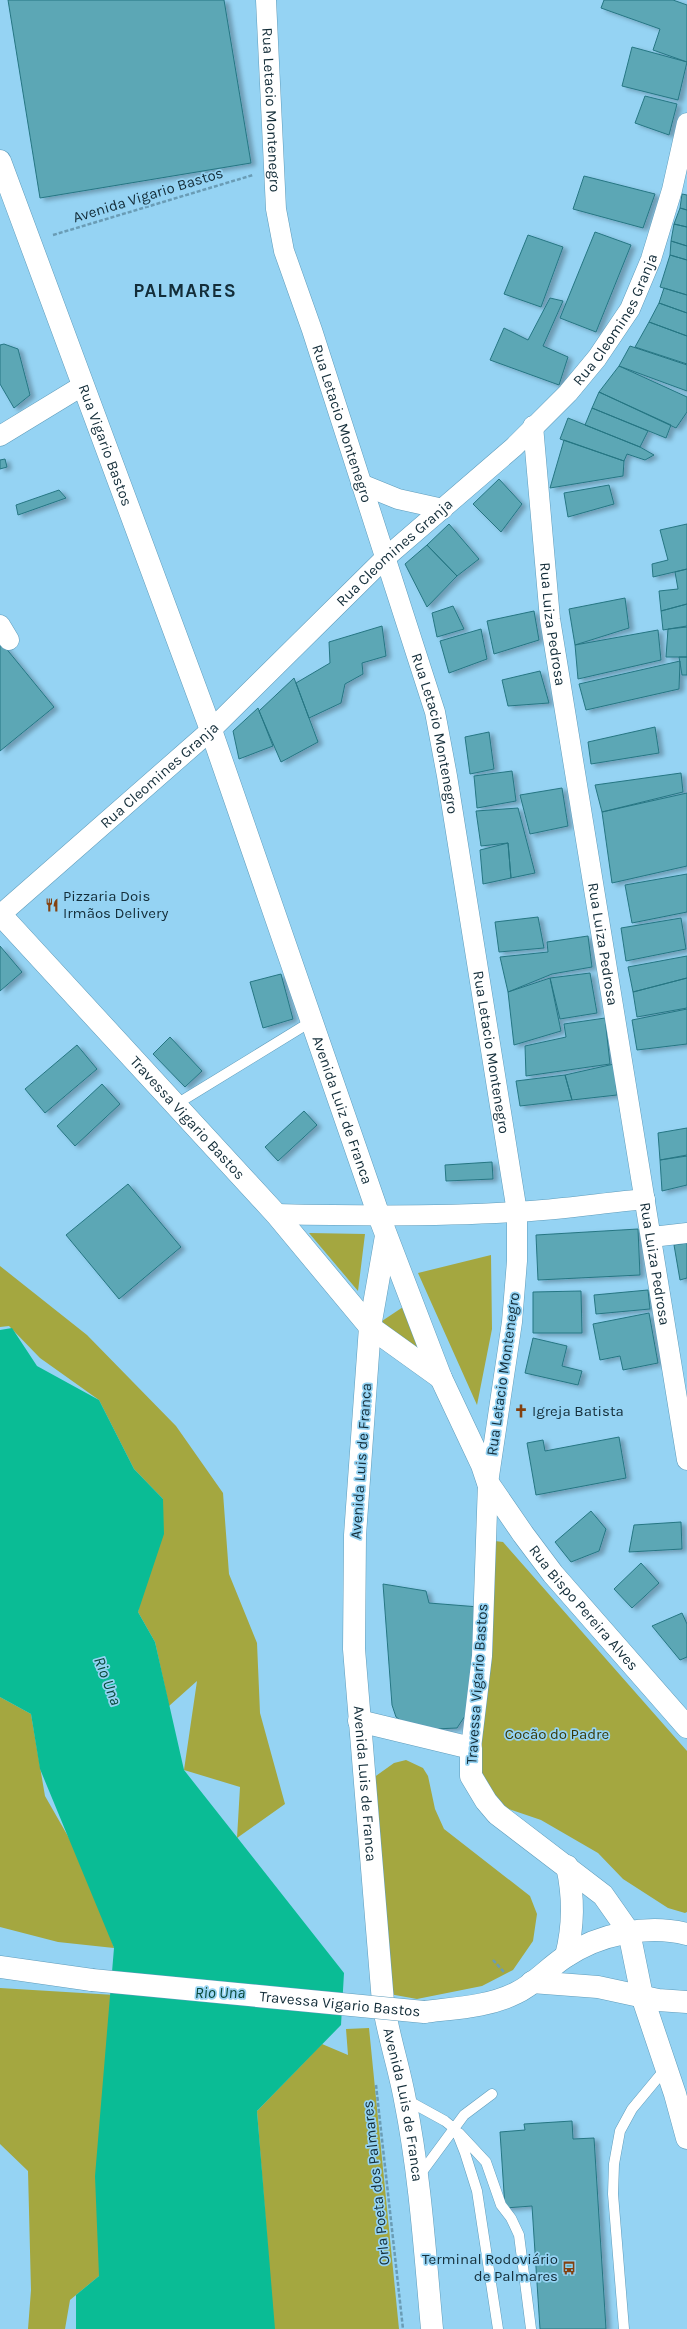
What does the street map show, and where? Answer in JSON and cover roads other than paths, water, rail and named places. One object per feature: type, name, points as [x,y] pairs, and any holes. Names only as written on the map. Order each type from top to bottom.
[{"type":"main road","name":"Rua Vigario Bastos","points":[[2,169],[211,730]]},
{"type":"main road","name":"Avenida Luiz de Franca","points":[[211,730],[386,1236],[440,1378],[482,1465],[488,1483]]},
{"type":"main road","name":"Travessa Vigario Bastos","points":[[0,915],[276,1214],[370,1327],[440,1378]]},
{"type":"main road","name":"Avenida Luis de Franca","points":[[386,1236],[370,1327],[355,1535],[354,1649],[383,2002],[388,2036],[405,2099],[417,2178],[432,2329]]},
{"type":"main road","name":"Rua Bispo Pereira Alves","points":[[488,1483],[553,1574],[687,1727]]},
{"type":"main road","points":[[359,1721],[472,1748]]},
{"type":"main road","name":"Travessa Vigario Bastos","points":[[472,1748],[471,1776],[486,1801],[497,1814],[603,1895],[629,1932]]},
{"type":"main road","points":[[566,1956],[573,1910],[572,1888],[567,1866]]},
{"type":"main road","name":"Travessa Vigario Bastos","points":[[0,1967],[92,1980],[424,2012],[493,2002],[517,1993],[566,1956],[601,1940],[629,1932],[661,1930],[687,1934]]},
{"type":"main road","points":[[629,1932],[642,1996],[687,2138]]},
{"type":"main road","points":[[532,1982],[598,1987],[642,1996],[687,2002]]},
{"type":"street","name":"Rua Letacio Montenegro","points":[[266,0],[276,209],[284,250],[312,330],[384,559],[422,667],[435,712],[448,783],[517,1212],[517,1261],[512,1322],[488,1483]]},
{"type":"street","name":"Rua Cleomines Granja","points":[[0,915],[211,730],[384,559],[514,447],[533,426],[568,393],[597,358],[630,309],[652,259],[672,190],[687,124]]},
{"type":"street","points":[[0,436],[82,386]]},
{"type":"street","name":"Rua Luiza Pedrosa","points":[[533,426],[550,619],[652,1237],[687,1460]]},
{"type":"street","points":[[361,484],[398,499],[443,509]]},
{"type":"street","points":[[276,1214],[379,1216],[517,1212],[645,1199]]},
{"type":"street","points":[[652,1237],[687,1233]]},
{"type":"street","name":"Travessa Vigario Bastos","points":[[472,1748],[482,1656],[488,1483]]},
{"type":"lane","points":[[175,1105],[312,1021]]},
{"type":"lane","points":[[624,2329],[613,2194],[614,2164],[620,2131],[632,2109],[666,2068]]},
{"type":"lane","points":[[417,2178],[431,2162],[464,2115],[492,2094]]},
{"type":"lane","points":[[405,2099],[445,2121],[486,2162],[501,2205],[511,2218],[519,2235],[531,2329]]},
{"type":"lane","points":[[454,2129],[477,2191],[498,2329]]},
{"type":"water","name":"Rio Una","points":[[12,1328],[37,1366],[99,1400],[134,1469],[163,1499],[164,1534],[138,1612],[155,1642],[184,1770],[344,1973],[341,2025],[257,2111],[275,2329],[76,2329],[76,2295],[99,2276],[95,2176],[114,1948],[40,1769],[31,1714],[0,1697],[0,1330]]},
{"type":"place","name":"Pizzaria Dois Irmãos Delivery","points":[[52,905]]},
{"type":"place","name":"Igreja Batista","points":[[521,1411]]},
{"type":"place","name":"Terminal Rodoviário de Palmares","points":[[569,2268]]},
{"type":"district","name":"PALMARES","points":[[185,291]]},
{"type":"park label","name":"Cocão do Padre","points":[[557,1734]]}]
